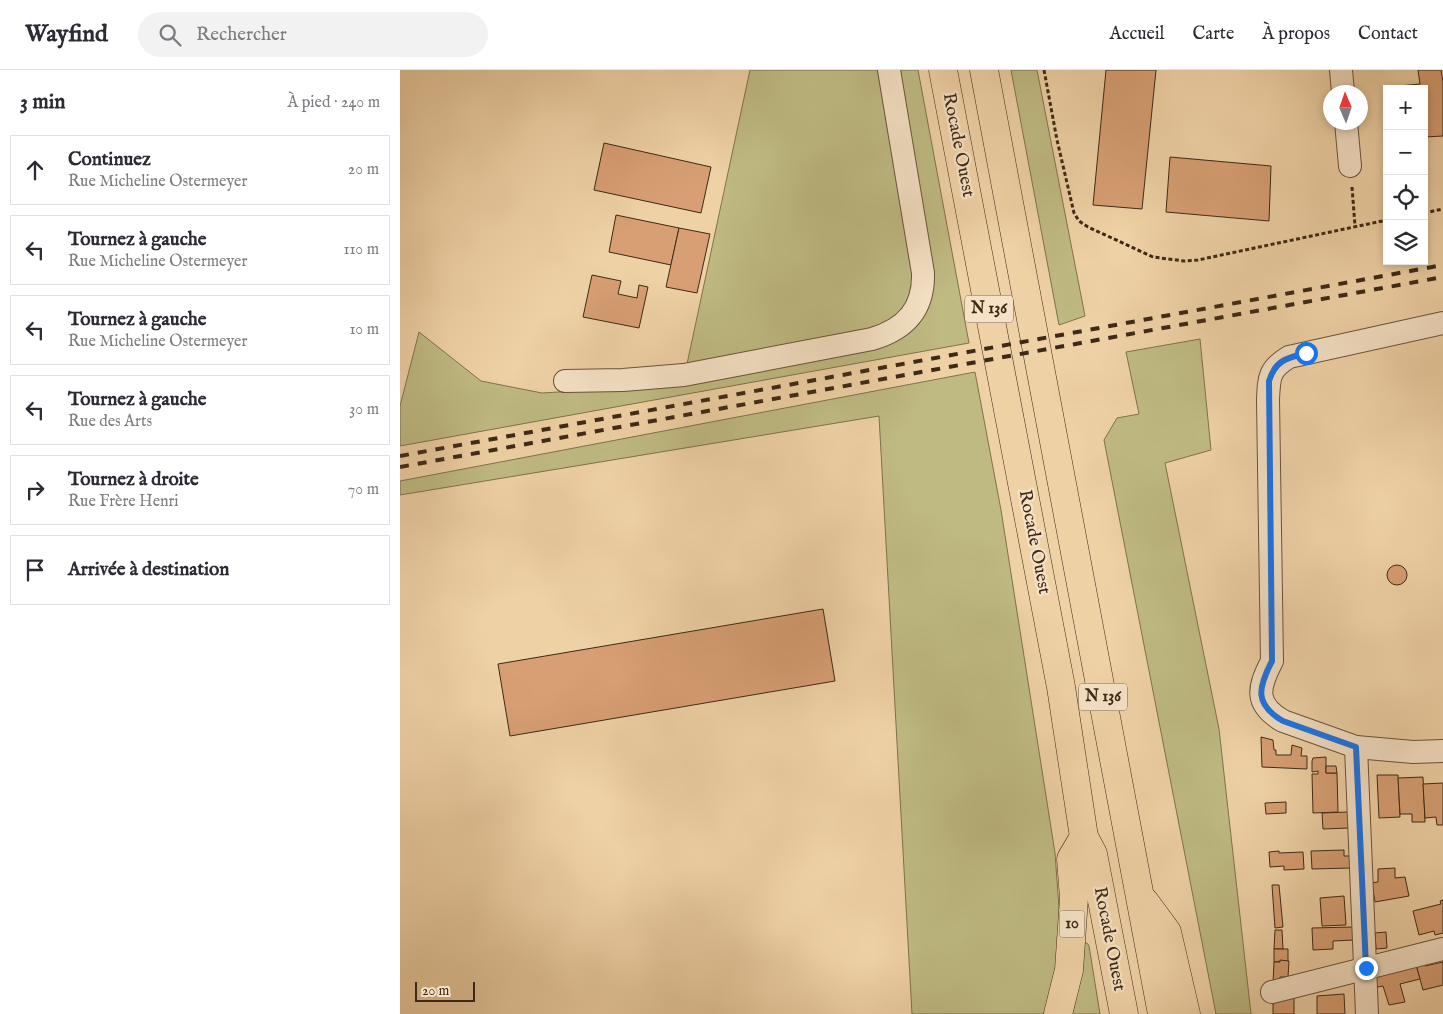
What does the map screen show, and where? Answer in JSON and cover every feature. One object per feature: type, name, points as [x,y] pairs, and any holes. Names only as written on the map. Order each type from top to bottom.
[{"type":"highway","name":"Rocade Ouest","points":[[943,70],[1059,678],[1084,837],[1093,854],[1124,1014]]},
{"type":"highway","name":"N 136","points":[[984,70],[1162,1014]]},
{"type":"highway","name":"10","points":[[1058,1014],[1069,970],[1074,898],[1071,859],[1084,837]]},
{"type":"highway","points":[[1140,894],[1167,932],[1186,1014]]},
{"type":"street","points":[[565,381],[623,380],[684,375],[872,339],[887,334],[901,326],[912,315],[921,300],[924,286],[889,70]]},
{"type":"street","points":[[1341,70],[1342,85]]},
{"type":"street","points":[[1347,130],[1350,166]]},
{"type":"street","points":[[1443,323],[1290,358],[1277,365],[1272,371],[1269,381],[1268,400],[1272,661],[1262,686],[1262,702],[1272,715],[1283,721],[1356,747],[1413,752],[1443,751]]},
{"type":"street","points":[[1356,747],[1367,1014]]},
{"type":"street","points":[[1272,992],[1443,949]]},
{"type":"path","points":[[1044,70],[1057,140],[1074,213],[1079,221],[1088,227],[1153,257],[1184,261],[1198,260],[1383,221]]},
{"type":"path","points":[[1350,166],[1355,226]]},
{"type":"path","points":[[1428,212],[1443,209]]},
{"type":"shaded area","points":[[750,70],[918,70],[969,343],[400,446],[400,406],[419,332],[481,381],[542,393],[690,384],[687,364]]},
{"type":"shaded area","points":[[1011,70],[1037,70],[1085,316],[1059,325]]},
{"type":"shaded area","points":[[1200,339],[1211,450],[1165,463],[1219,729],[1251,1014],[1216,1014],[1104,440],[1117,418],[1139,414],[1126,352]]},
{"type":"shaded area","points":[[975,372],[1001,510],[1055,853],[1061,936],[1047,1014],[912,1014],[879,416],[400,495],[400,481]]},
{"type":"shaded area","points":[[1084,942],[1089,946],[1100,1014],[1068,1014]]},
{"type":"building","points":[[1106,70],[1156,70],[1142,209],[1093,205]]},
{"type":"building","points":[[1418,70],[1441,70],[1443,82],[1443,136],[1428,137],[1428,85],[1409,85],[1420,84]]},
{"type":"building","points":[[604,143],[711,167],[701,213],[594,190]]},
{"type":"building","points":[[1170,157],[1271,166],[1269,221],[1166,212]]},
{"type":"building","points":[[616,215],[679,228],[671,265],[609,252]]},
{"type":"building","points":[[679,228],[710,234],[697,293],[666,287]]},
{"type":"building","points":[[592,275],[621,281],[618,294],[637,298],[639,285],[648,287],[639,328],[583,317]]},
{"type":"building","points":[[1397,565],[1404,568],[1407,575],[1404,582],[1397,585],[1390,582],[1387,575],[1390,568]]},
{"type":"building","points":[[823,609],[835,681],[510,736],[498,664]]},
{"type":"building","points":[[1261,737],[1273,740],[1276,755],[1291,755],[1292,745],[1302,748],[1301,756],[1307,756],[1307,769],[1262,767]]},
{"type":"building","points":[[1326,757],[1326,773],[1337,773],[1338,812],[1313,813],[1312,774],[1318,774],[1318,771],[1312,772],[1312,761],[1313,758]]},
{"type":"building","points":[[1326,766],[1336,766],[1337,773],[1326,773]]},
{"type":"building","points":[[1377,775],[1398,775],[1400,817],[1379,818]]},
{"type":"building","points":[[1423,777],[1425,822],[1412,822],[1412,814],[1400,814],[1398,778]]},
{"type":"building","points":[[1443,783],[1443,825],[1437,825],[1436,817],[1425,818],[1423,784]]},
{"type":"building","points":[[1286,802],[1286,813],[1266,814],[1265,803]]},
{"type":"building","points":[[1348,812],[1349,828],[1323,829],[1322,813]]},
{"type":"building","points":[[1344,850],[1344,856],[1350,856],[1351,868],[1312,869],[1311,851]]},
{"type":"building","points":[[1279,851],[1279,853],[1303,852],[1304,869],[1284,870],[1284,866],[1270,867],[1269,852]]},
{"type":"building","points":[[1395,868],[1395,878],[1405,877],[1409,896],[1375,902],[1372,884],[1370,883],[1378,882],[1378,869]]},
{"type":"building","points":[[1272,885],[1279,885],[1283,927],[1275,928]]},
{"type":"building","points":[[1344,896],[1346,925],[1322,926],[1320,898]]},
{"type":"building","points":[[1443,900],[1443,933],[1435,935],[1434,931],[1419,935],[1413,911],[1441,904],[1440,901]]},
{"type":"building","points":[[1353,927],[1354,940],[1333,941],[1333,949],[1313,950],[1312,928]]},
{"type":"building","points":[[1275,930],[1282,930],[1283,949],[1274,949]]},
{"type":"building","points":[[1386,932],[1387,948],[1376,949],[1375,933]]},
{"type":"building","points":[[1274,949],[1288,949],[1288,961],[1274,962]]},
{"type":"building","points":[[1280,960],[1289,961],[1288,977],[1280,977],[1279,983],[1273,984],[1274,962],[1280,962]]},
{"type":"building","points":[[1443,962],[1443,985],[1423,990],[1416,965],[1424,963],[1425,966]]},
{"type":"building","points":[[1416,965],[1420,979],[1400,984],[1405,1002],[1389,1005],[1383,986],[1373,988],[1377,975]]},
{"type":"building","points":[[1344,994],[1345,1014],[1317,1014],[1317,996]]},
{"type":"building","points":[[1294,997],[1294,1014],[1273,1014],[1273,1002]]},
{"type":"railway","points":[[400,456],[1443,265]]},
{"type":"railway","points":[[400,467],[1443,277]]},
{"type":"route","points":[[1306,353],[1277,365],[1272,371],[1269,381],[1272,661],[1265,674],[1262,686],[1262,702],[1272,715],[1283,721],[1356,747],[1366,968]]}]
